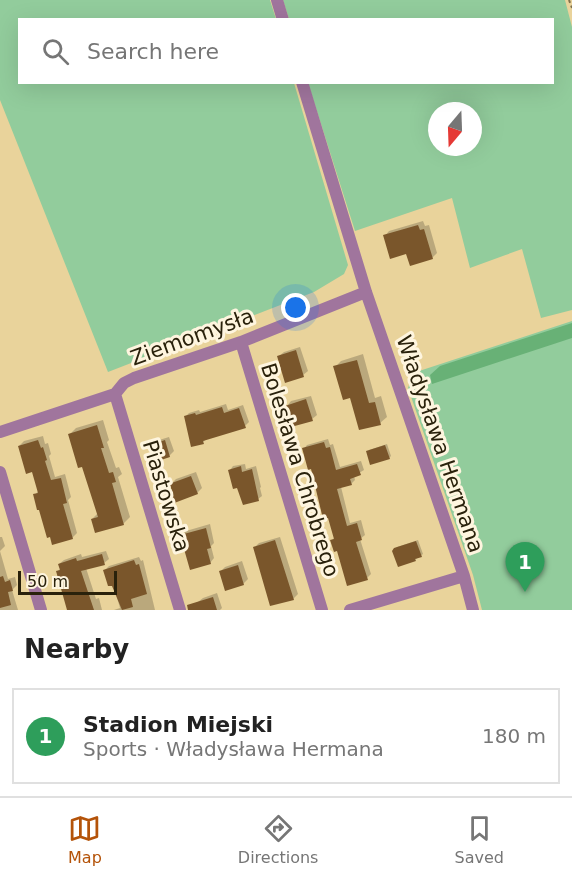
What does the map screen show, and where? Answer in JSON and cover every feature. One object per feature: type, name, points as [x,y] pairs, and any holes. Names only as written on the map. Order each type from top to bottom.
[{"type":"street","points":[[277,0],[282,18]]},
{"type":"street","name":"Władysława Hermana","points":[[303,84],[366,292],[464,576],[473,610]]},
{"type":"street","name":"Ziemomysła","points":[[0,432],[115,393],[124,383],[134,378],[240,342],[366,292]]},
{"type":"street","name":"Bolesława Chrobrego","points":[[240,342],[320,610]]},
{"type":"street","name":"Piastowska","points":[[115,393],[180,610]]},
{"type":"street","points":[[0,472],[41,610]]},
{"type":"street","points":[[350,610],[464,576]]},
{"type":"path","points":[[569,0],[572,8]]},
{"type":"green space","points":[[0,0],[270,0],[276,18],[18,18],[18,84],[294,84],[348,265],[344,274],[314,292],[108,372],[0,100]]},
{"type":"green space","points":[[283,0],[565,0],[572,27],[572,310],[541,318],[522,249],[470,268],[452,198],[355,231],[308,84],[554,84],[554,18],[289,18]]},
{"type":"green space","points":[[572,321],[572,610],[482,610],[473,575],[408,388],[413,373]]},
{"type":"green space","points":[[572,323],[572,338],[432,384],[430,375],[440,366]]},
{"type":"building","points":[[418,225],[420,230],[424,229],[433,259],[410,266],[406,254],[390,259],[383,235]]},
{"type":"building","points":[[296,350],[304,377],[285,383],[277,356]]},
{"type":"building","points":[[357,360],[369,403],[375,402],[381,425],[359,430],[350,398],[343,400],[333,366]]},
{"type":"building","points":[[306,399],[313,421],[291,427],[285,406]]},
{"type":"building","points":[[222,407],[224,413],[239,408],[246,428],[191,447],[184,416]]},
{"type":"building","points":[[97,425],[109,473],[113,472],[116,482],[112,483],[124,525],[95,533],[91,519],[98,517],[82,467],[78,468],[68,434]]},
{"type":"building","points":[[38,440],[41,448],[43,447],[51,480],[61,478],[67,503],[63,504],[73,539],[52,545],[50,537],[47,538],[39,510],[37,510],[33,494],[38,493],[32,472],[26,474],[18,446]]},
{"type":"building","points":[[165,440],[170,457],[155,462],[150,445]]},
{"type":"building","points":[[324,442],[326,448],[330,447],[336,470],[357,464],[361,475],[350,479],[352,485],[337,489],[347,526],[357,523],[362,540],[356,542],[368,580],[347,586],[337,551],[334,552],[330,540],[334,539],[328,518],[323,519],[311,469],[308,470],[302,448]]},
{"type":"building","points":[[385,445],[390,459],[370,465],[366,451]]},
{"type":"building","points":[[241,466],[242,472],[252,469],[259,501],[243,505],[237,488],[233,489],[228,470]]},
{"type":"building","points":[[191,476],[198,494],[169,505],[165,493],[172,490],[169,484]]},
{"type":"building","points":[[206,528],[211,548],[207,549],[211,564],[190,570],[180,535]]},
{"type":"building","points":[[275,540],[294,600],[270,606],[253,547]]},
{"type":"building","points":[[416,541],[422,557],[398,567],[392,551],[394,548]]},
{"type":"building","points":[[102,554],[105,565],[81,571],[94,610],[67,610],[56,571],[60,570],[58,564],[76,558],[77,561]]},
{"type":"building","points":[[134,560],[136,565],[139,564],[147,594],[131,599],[133,607],[122,610],[112,586],[108,586],[103,570]]},
{"type":"building","points":[[238,565],[244,585],[225,591],[219,571]]},
{"type":"building","points":[[3,576],[5,582],[10,580],[13,591],[8,592],[11,605],[0,608],[0,577]]},
{"type":"building","points":[[213,597],[217,610],[188,610],[187,605]]},
{"type":"place","name":"Stadion Miejski","points":[[525,592]]}]
